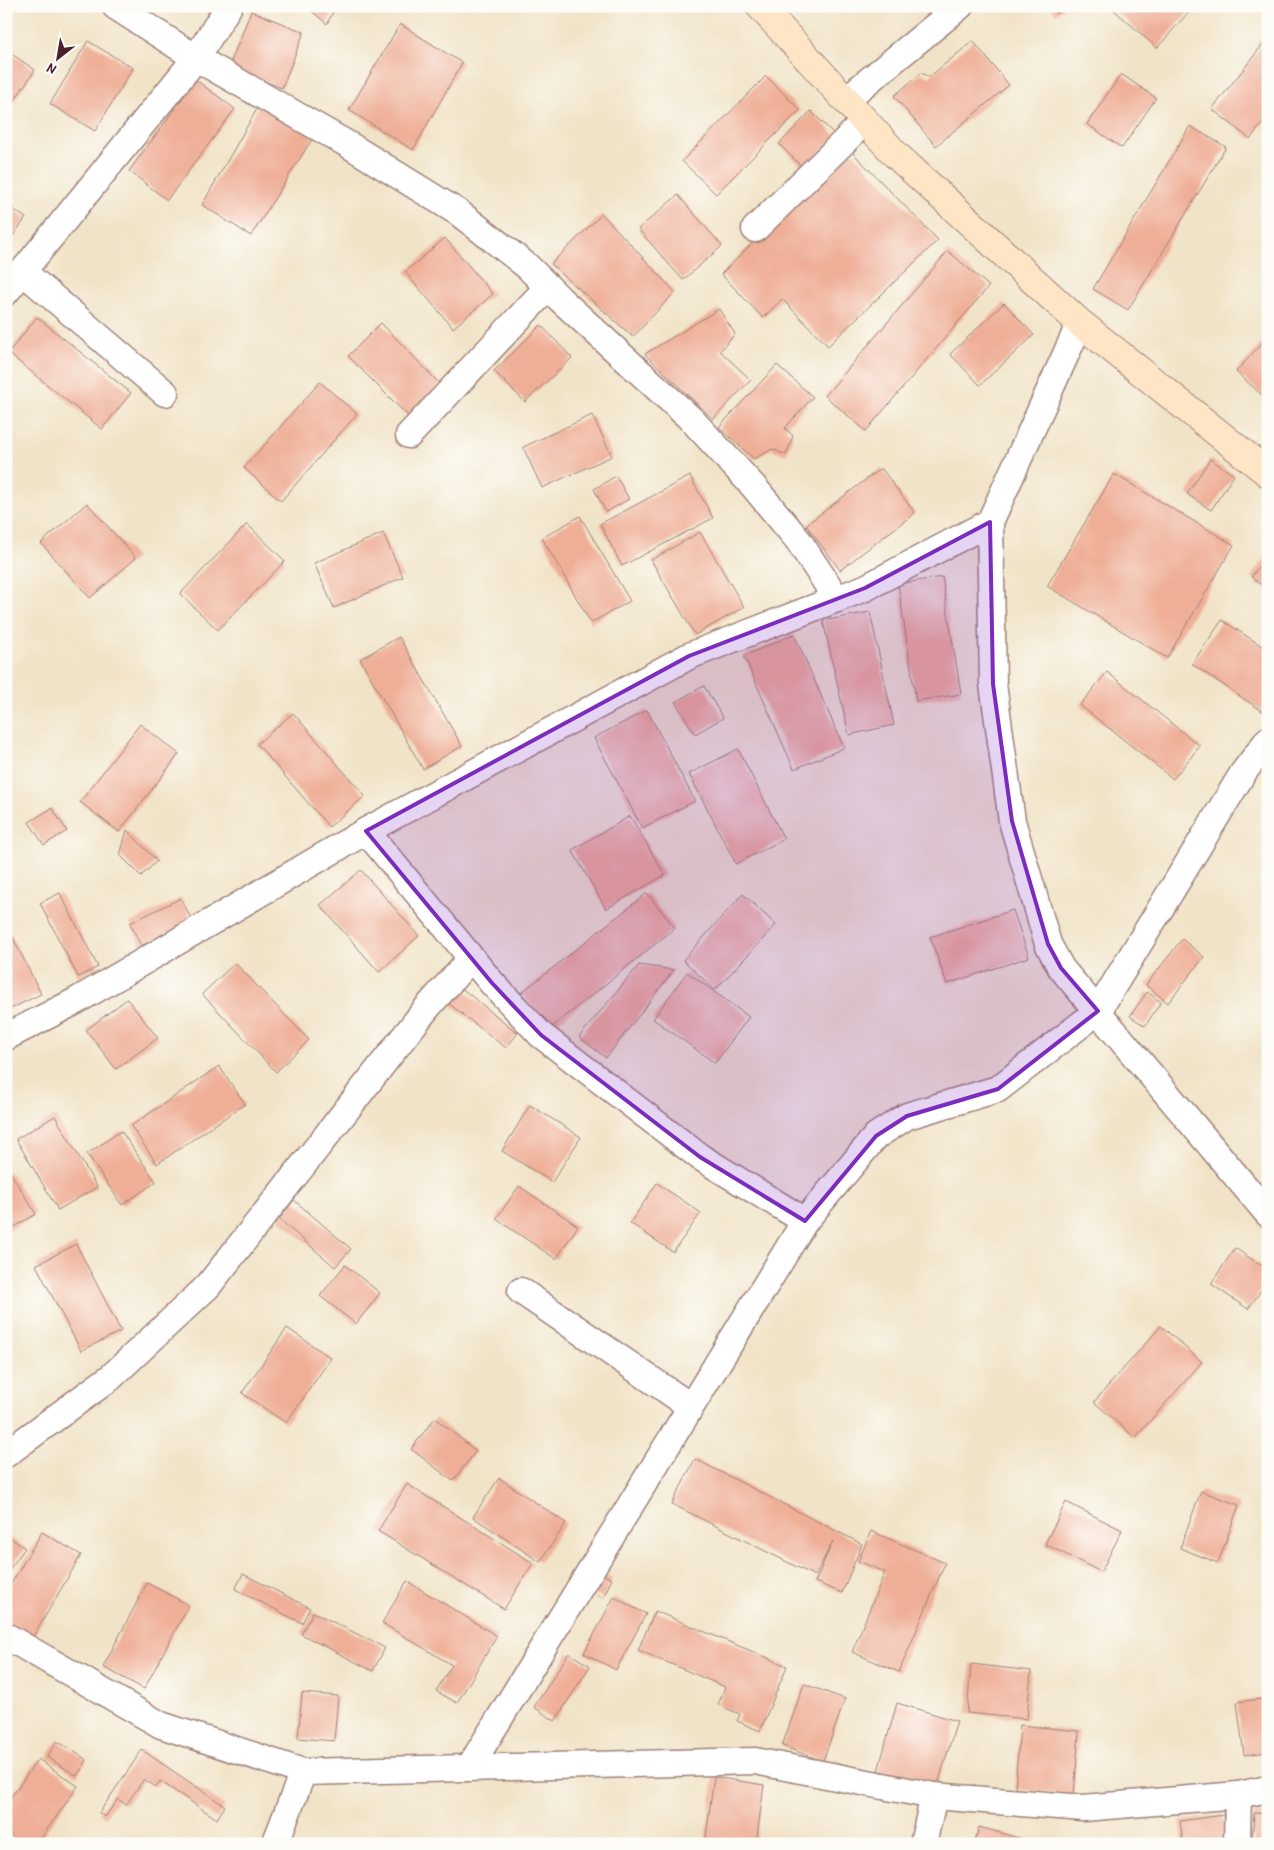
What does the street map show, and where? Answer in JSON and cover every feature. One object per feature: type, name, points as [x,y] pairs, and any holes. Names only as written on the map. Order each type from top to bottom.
[{"type":"street","points":[[115,6],[196,58],[349,145],[459,212],[527,266],[692,420],[754,487],[798,540],[837,599]]},
{"type":"street","points":[[6,292],[196,58],[229,6]]},
{"type":"street","points":[[760,6],[896,155],[1080,323],[1268,473]]},
{"type":"street","points":[[846,100],[960,6]]},
{"type":"street","points":[[755,229],[865,121]]},
{"type":"street","points":[[22,271],[164,394]]},
{"type":"street","points":[[409,435],[548,287]]},
{"type":"street","points":[[1080,323],[990,522],[993,684],[1012,821],[1048,944],[1061,968],[1268,1214]]},
{"type":"street","points":[[6,1038],[76,1001],[366,831],[689,656],[865,588],[990,522]]},
{"type":"street","points":[[469,1768],[805,1221],[876,1136],[907,1116],[998,1089],[1098,1011],[1243,773],[1268,740]]},
{"type":"street","points":[[366,831],[472,958],[541,1035],[578,1066],[700,1157],[805,1221]]},
{"type":"street","points":[[6,1454],[111,1377],[208,1286],[426,1009],[472,958]]},
{"type":"street","points":[[521,1291],[690,1406]]},
{"type":"street","points":[[6,1636],[161,1725],[303,1772],[755,1761],[934,1796],[1083,1808],[1238,1795],[1268,1788]]},
{"type":"street","points":[[275,1844],[303,1772]]},
{"type":"street","points":[[1237,1844],[1238,1795]]},
{"type":"street","points":[[923,1844],[934,1796]]},
{"type":"highlighted area","points":[[990,522],[993,684],[1012,821],[1048,944],[1061,968],[1098,1011],[998,1089],[907,1116],[876,1136],[805,1221],[700,1157],[541,1035],[492,983],[366,831],[689,656],[865,588]]},
{"type":"building","points":[[306,6],[336,6],[327,24]]},
{"type":"building","points":[[1050,6],[1066,6],[1056,14]]},
{"type":"building","points":[[1117,6],[1194,6],[1157,48],[1114,10]]},
{"type":"building","points":[[251,11],[304,32],[282,88],[229,67]]},
{"type":"building","points":[[400,24],[462,63],[413,150],[349,110]]},
{"type":"building","points":[[1268,38],[1268,117],[1250,139],[1212,109]]},
{"type":"building","points":[[88,41],[133,68],[95,131],[50,104]]},
{"type":"building","points":[[973,41],[1009,85],[936,146],[894,96],[921,73],[929,77]]},
{"type":"building","points":[[6,50],[35,70],[6,113]]},
{"type":"building","points":[[1121,74],[1156,98],[1122,148],[1087,124]]},
{"type":"building","points":[[766,76],[800,110],[716,194],[682,161]]},
{"type":"building","points":[[196,80],[235,109],[167,200],[129,171]]},
{"type":"building","points":[[261,102],[314,136],[251,236],[202,205]]},
{"type":"building","points":[[811,111],[836,136],[804,169],[779,144]]},
{"type":"building","points":[[1190,126],[1226,147],[1128,310],[1093,289]]},
{"type":"building","points":[[849,149],[938,240],[828,346],[782,299],[763,318],[721,274]]},
{"type":"building","points":[[678,195],[722,246],[683,280],[638,229]]},
{"type":"building","points":[[6,204],[26,218],[6,245]]},
{"type":"building","points":[[602,214],[675,292],[633,337],[551,264]]},
{"type":"building","points":[[445,238],[493,294],[453,328],[405,272]]},
{"type":"building","points":[[948,251],[989,286],[866,431],[825,396]]},
{"type":"building","points":[[1004,303],[1034,335],[980,385],[950,354]]},
{"type":"building","points":[[719,309],[735,334],[720,351],[751,380],[713,419],[645,354]]},
{"type":"building","points":[[37,317],[131,393],[102,429],[8,353]]},
{"type":"building","points":[[381,323],[440,384],[410,418],[348,356]]},
{"type":"building","points":[[541,325],[572,358],[525,402],[494,371]]},
{"type":"building","points":[[1268,336],[1268,400],[1236,372]]},
{"type":"building","points":[[777,365],[813,397],[785,428],[793,436],[786,455],[772,449],[754,459],[719,427]]},
{"type":"building","points":[[320,382],[357,414],[281,501],[244,468]]},
{"type":"building","points":[[592,415],[612,456],[542,488],[523,447]]},
{"type":"building","points":[[1210,459],[1234,475],[1211,510],[1187,494]]},
{"type":"building","points":[[881,468],[915,513],[840,570],[806,525]]},
{"type":"building","points":[[1114,474],[1234,545],[1167,658],[1047,586]]},
{"type":"building","points":[[616,476],[629,499],[606,512],[594,489]]},
{"type":"building","points":[[690,476],[713,518],[622,566],[600,524]]},
{"type":"building","points":[[87,503],[136,558],[90,598],[41,543]]},
{"type":"building","points":[[580,516],[630,601],[591,623],[542,538]]},
{"type":"building","points":[[247,524],[285,561],[218,630],[180,594]]},
{"type":"building","points":[[700,532],[744,607],[695,635],[651,560]]},
{"type":"building","points":[[383,533],[403,577],[334,608],[314,563]]},
{"type":"building","points":[[1268,554],[1268,590],[1251,577]]},
{"type":"building","points":[[942,577],[961,694],[916,701],[898,584]]},
{"type":"building","points":[[870,612],[894,725],[849,735],[823,621]]},
{"type":"building","points":[[1222,620],[1268,650],[1268,715],[1192,664]]},
{"type":"building","points":[[794,634],[844,748],[794,769],[744,656]]},
{"type":"building","points":[[399,637],[462,746],[423,769],[360,659]]},
{"type":"building","points":[[1107,672],[1200,746],[1173,779],[1080,705]]},
{"type":"building","points":[[704,686],[723,718],[695,734],[675,702]]},
{"type":"building","points":[[647,710],[695,801],[642,828],[594,738]]},
{"type":"building","points":[[293,713],[365,796],[329,827],[257,744]]},
{"type":"building","points":[[140,724],[179,754],[119,832],[80,802]]},
{"type":"building","points":[[738,749],[784,839],[736,864],[689,774]]},
{"type":"building","points":[[52,808],[67,831],[44,845],[29,822]]},
{"type":"building","points":[[630,816],[665,875],[606,909],[572,850]]},
{"type":"building","points":[[127,830],[157,861],[141,876],[120,855]]},
{"type":"building","points":[[361,870],[419,936],[379,972],[320,905]]},
{"type":"building","points":[[60,893],[98,967],[78,977],[40,903]]},
{"type":"building","points":[[647,893],[675,928],[550,1029],[521,993]]},
{"type":"building","points":[[743,894],[776,925],[715,990],[683,960]]},
{"type":"building","points":[[181,898],[192,921],[141,946],[130,923]]},
{"type":"building","points":[[1013,910],[1029,957],[947,984],[930,937]]},
{"type":"building","points":[[6,924],[41,994],[6,1011]]},
{"type":"building","points":[[1182,939],[1204,957],[1168,1003],[1146,985]]},
{"type":"building","points":[[235,963],[309,1040],[276,1072],[202,994]]},
{"type":"building","points":[[639,965],[674,970],[606,1058],[579,1037]]},
{"type":"building","points":[[687,972],[749,1017],[715,1063],[653,1019]]},
{"type":"building","points":[[460,987],[518,1033],[506,1048],[448,1003]]},
{"type":"building","points":[[1147,992],[1161,1002],[1145,1026],[1130,1016]]},
{"type":"building","points":[[127,999],[158,1038],[116,1069],[86,1030]]},
{"type":"building","points":[[219,1066],[245,1104],[157,1164],[131,1126]]},
{"type":"building","points":[[530,1105],[581,1137],[552,1182],[502,1151]]},
{"type":"building","points":[[55,1116],[97,1187],[58,1210],[16,1139]]},
{"type":"building","points":[[121,1131],[156,1182],[122,1205],[87,1154]]},
{"type":"building","points":[[10,1172],[36,1214],[6,1232],[6,1174]]},
{"type":"building","points":[[657,1183],[701,1213],[673,1252],[630,1223]]},
{"type":"building","points":[[519,1186],[578,1226],[556,1259],[496,1219]]},
{"type":"building","points":[[294,1200],[351,1249],[335,1267],[279,1219]]},
{"type":"building","points":[[76,1244],[121,1331],[81,1351],[36,1265]]},
{"type":"building","points":[[1235,1248],[1268,1270],[1268,1280],[1248,1309],[1211,1284]]},
{"type":"building","points":[[345,1265],[380,1293],[356,1324],[320,1296]]},
{"type":"building","points":[[1161,1326],[1202,1362],[1135,1438],[1094,1402]]},
{"type":"building","points":[[287,1328],[331,1358],[286,1423],[242,1393]]},
{"type":"building","points":[[435,1418],[476,1451],[453,1481],[411,1449]]},
{"type":"building","points":[[695,1459],[862,1544],[842,1593],[815,1582],[833,1541],[815,1576],[672,1504]]},
{"type":"building","points":[[499,1478],[566,1523],[540,1562],[473,1517]]},
{"type":"building","points":[[407,1484],[533,1563],[504,1609],[378,1531]]},
{"type":"building","points":[[1201,1491],[1239,1505],[1218,1563],[1180,1548]]},
{"type":"building","points":[[1066,1502],[1122,1530],[1101,1572],[1045,1544]]},
{"type":"building","points":[[871,1531],[945,1563],[899,1672],[852,1652],[885,1572],[858,1561]]},
{"type":"building","points":[[42,1532],[81,1555],[33,1637],[6,1621],[6,1592]]},
{"type":"building","points":[[6,1535],[25,1548],[6,1574]]},
{"type":"building","points":[[594,1570],[612,1579],[603,1598],[584,1589]]},
{"type":"building","points":[[243,1574],[310,1608],[302,1623],[235,1589]]},
{"type":"building","points":[[407,1581],[497,1636],[457,1703],[436,1691],[452,1665],[382,1623]]},
{"type":"building","points":[[147,1583],[189,1605],[144,1689],[103,1667]]},
{"type":"building","points":[[614,1597],[646,1614],[616,1670],[584,1653]]},
{"type":"building","points":[[655,1611],[787,1666],[760,1731],[737,1721],[740,1714],[718,1705],[725,1687],[638,1650]]},
{"type":"building","points":[[313,1612],[385,1648],[373,1671],[301,1634]]},
{"type":"building","points":[[569,1653],[590,1666],[555,1721],[534,1707]]},
{"type":"building","points":[[971,1664],[1031,1671],[1027,1719],[967,1713]]},
{"type":"building","points":[[804,1684],[845,1699],[823,1761],[782,1746]]},
{"type":"building","points":[[302,1693],[338,1696],[334,1741],[298,1738]]},
{"type":"building","points":[[1268,1698],[1268,1752],[1244,1755],[1237,1702]]},
{"type":"building","points":[[897,1703],[957,1721],[936,1791],[877,1774]]},
{"type":"building","points":[[1020,1725],[1079,1731],[1074,1795],[1015,1789]]},
{"type":"building","points":[[57,1741],[87,1760],[77,1776],[47,1757]]},
{"type":"building","points":[[142,1750],[225,1806],[217,1819],[160,1781],[156,1787],[144,1779],[126,1805],[118,1799],[105,1817],[99,1813]]},
{"type":"building","points":[[38,1759],[78,1786],[37,1844],[23,1844],[6,1832],[6,1804]]},
{"type":"building","points":[[714,1777],[764,1785],[756,1844],[705,1844]]},
{"type":"building","points":[[1254,1813],[1268,1814],[1268,1844],[1252,1844]]},
{"type":"building","points":[[1223,1815],[1227,1841],[1183,1844],[1180,1821]]},
{"type":"building","points":[[979,1827],[1023,1839],[1022,1844],[974,1844]]}]
